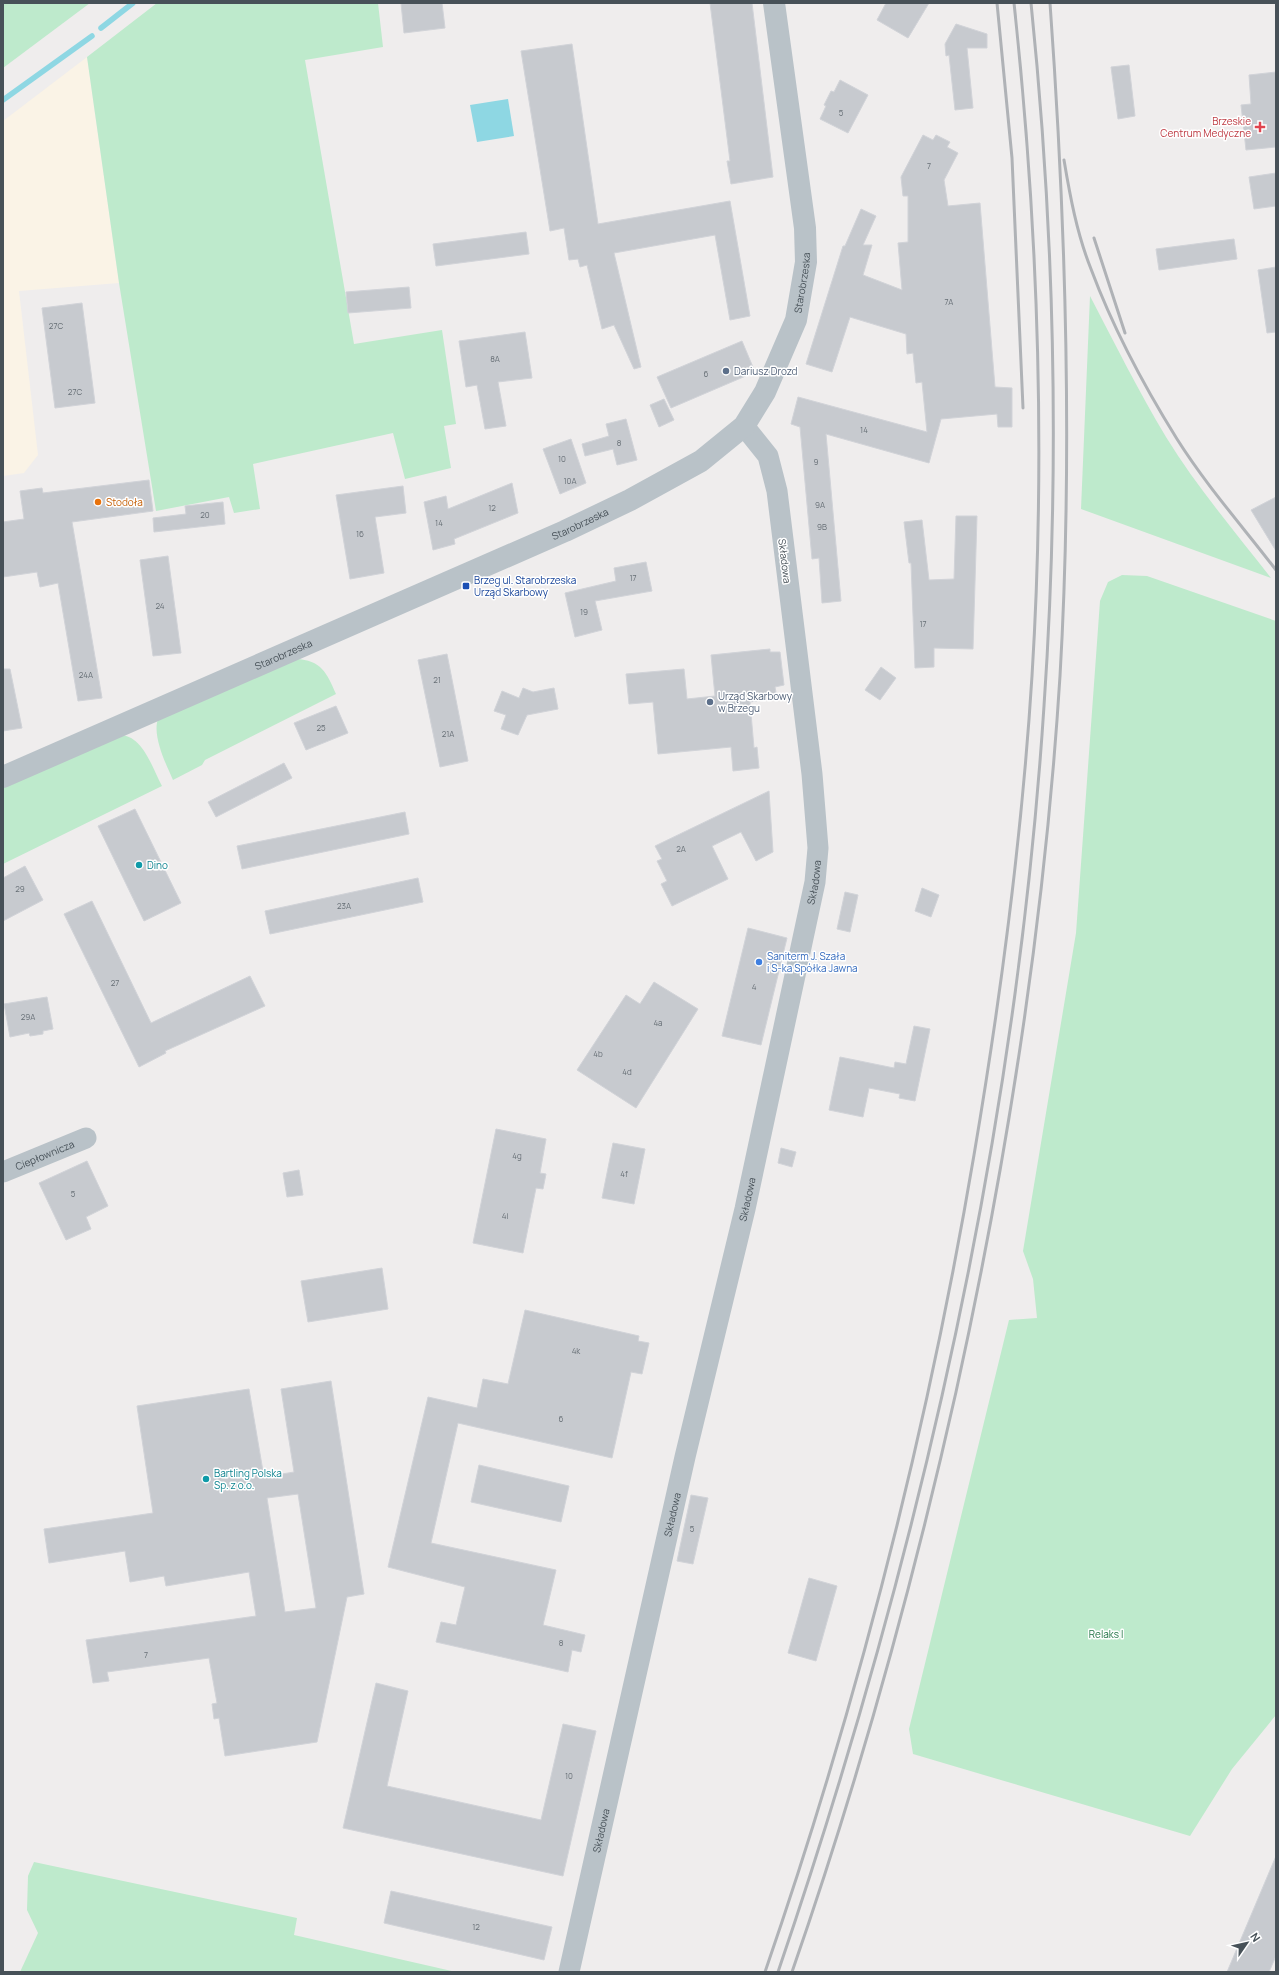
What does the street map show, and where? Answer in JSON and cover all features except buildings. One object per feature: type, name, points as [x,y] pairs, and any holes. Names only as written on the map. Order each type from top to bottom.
[{"type":"street","name":"Starobrzeska","points":[[3,777],[565,531],[630,500],[701,462],[744,426],[765,392],[796,320],[806,262],[805,228],[774,3]]},
{"type":"street","name":"Składowa","points":[[569,1972],[683,1464],[745,1209],[815,882],[818,848],[812,774],[777,491],[768,456],[744,426]]},
{"type":"street","name":"Ciepłownicza","points":[[3,1172],[86,1138]]},
{"type":"shaded area","points":[[87,57],[119,283],[19,291],[38,455],[24,473],[3,476],[3,121]]},
{"type":"green space","points":[[3,3],[90,3],[3,68]]},
{"type":"green space","points":[[157,3],[378,3],[383,47],[305,60],[354,344],[442,330],[456,424],[444,426],[451,468],[405,479],[393,433],[253,464],[260,509],[234,513],[229,497],[156,511],[119,283],[87,57]]},
{"type":"green space","points":[[1090,296],[1127,368],[1166,437],[1190,473],[1271,578],[1081,509]]},
{"type":"green space","name":"Relaks I","points":[[1122,575],[1147,576],[1276,621],[1276,1715],[1232,1769],[1190,1836],[913,1754],[909,1729],[1009,1320],[1037,1318],[1033,1279],[1023,1251],[1076,933],[1100,601],[1108,582]]},
{"type":"green space","points":[[296,659],[312,662],[322,669],[336,694],[205,760],[202,765],[173,780],[158,742],[158,719]]},
{"type":"green space","points":[[121,735],[136,741],[141,747],[151,762],[162,786],[3,864],[3,786]]},
{"type":"green space","points":[[34,1862],[297,1918],[294,1935],[456,1972],[20,1972],[38,1933],[27,1910],[28,1876]]},
{"type":"water","points":[[508,99],[514,136],[477,142],[470,105]]},
{"type":"waterway","points":[[101,28],[133,3]]},
{"type":"waterway","points":[[3,100],[92,36]]},
{"type":"railway","points":[[997,3],[1012,158],[1023,408]]},
{"type":"railway","points":[[765,1972],[830,1771],[886,1568],[911,1465],[955,1259],[984,1095],[1002,976],[1023,796],[1028,736],[1036,592],[1038,507],[1039,423],[1034,255],[1029,171],[1014,3]]},
{"type":"railway","points":[[778,1972],[828,1818],[874,1663],[916,1506],[953,1348],[984,1188],[1010,1028],[1030,867],[1044,706],[1052,531],[1053,443],[1050,266],[1039,91],[1031,3]]},
{"type":"railway","points":[[792,1972],[861,1757],[902,1612],[939,1465],[975,1303],[992,1214],[1022,1036],[1034,946],[1045,856],[1060,676],[1066,508],[1067,424],[1064,255],[1056,87],[1050,3]]},
{"type":"railway","points":[[1064,160],[1074,215],[1086,256],[1119,335],[1153,398],[1188,456],[1276,570]]},
{"type":"railway","points":[[1094,238],[1125,333]]},
{"type":"place","name":"Brzeskie Centrum Medyczne","points":[[1260,127]]},
{"type":"place","name":"Dariusz Drozd","points":[[726,371]]},
{"type":"place","name":"Stodoła","points":[[98,502]]},
{"type":"place","name":"Brzeg ul. Starobrzeska Urząd Skarbowy","points":[[466,586]]},
{"type":"place","name":"Urząd Skarbowy w Brzegu","points":[[710,702]]},
{"type":"place","name":"Dino","points":[[139,865]]},
{"type":"place","name":"Saniterm J. Szała i S-ka Spółka Jawna","points":[[759,962]]},
{"type":"place","name":"Bartling Polska Sp. z o.o.","points":[[206,1479]]}]
